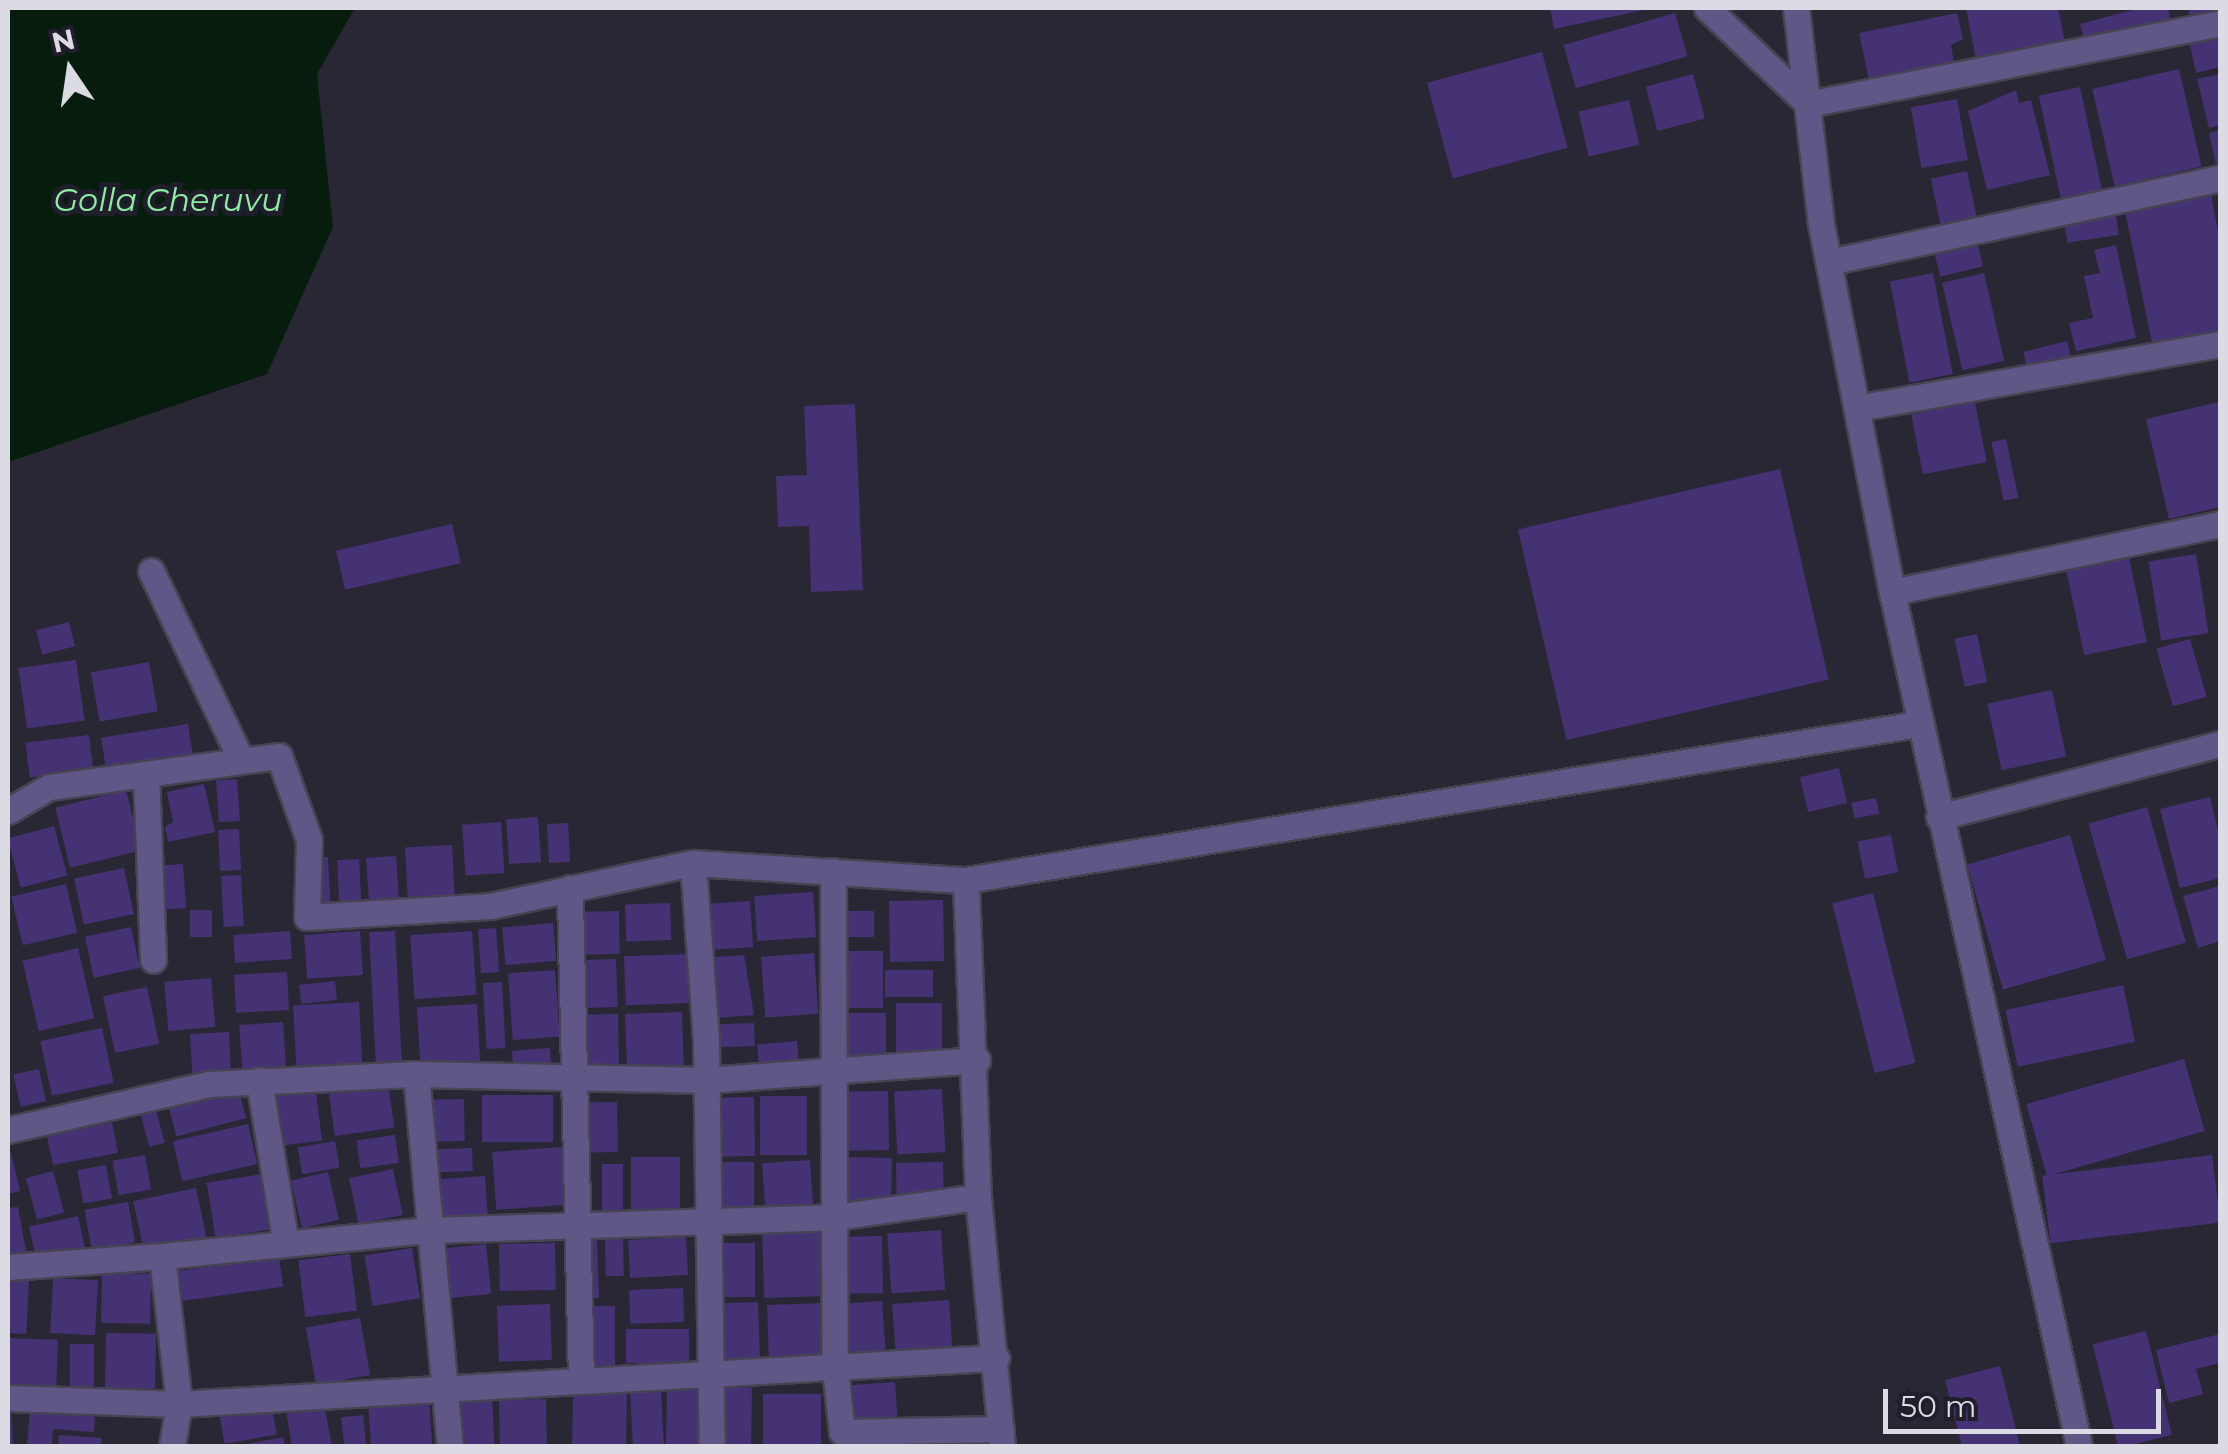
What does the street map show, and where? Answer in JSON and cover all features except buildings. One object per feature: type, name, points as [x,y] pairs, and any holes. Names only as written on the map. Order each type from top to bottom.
[{"type":"street","points":[[1707,8],[1808,104]]},
{"type":"street","points":[[1796,8],[1829,262],[1918,724],[2080,1446]]},
{"type":"street","points":[[1808,104],[2220,23]]},
{"type":"street","points":[[1829,262],[2220,178]]},
{"type":"street","points":[[1857,408],[2220,344]]},
{"type":"street","points":[[1892,592],[2220,524]]},
{"type":"street","points":[[151,571],[241,760]]},
{"type":"street","points":[[8,811],[48,787],[279,756],[309,840],[306,917],[490,906],[692,863],[966,880],[1918,724]]},
{"type":"street","points":[[1939,817],[2220,744]]},
{"type":"street","points":[[146,774],[152,960]]},
{"type":"street","points":[[692,863],[706,1080],[705,1220],[712,1446]]},
{"type":"street","points":[[834,871],[835,1369],[842,1432],[1002,1438],[978,1196],[977,1060],[966,880]]},
{"type":"street","points":[[570,888],[581,1381]]},
{"type":"street","points":[[8,1130],[208,1084],[259,1080],[416,1074],[706,1080],[977,1060]]},
{"type":"street","points":[[416,1074],[450,1446]]},
{"type":"street","points":[[259,1080],[286,1244]]},
{"type":"street","points":[[8,1267],[429,1230],[835,1217],[978,1196]]},
{"type":"street","points":[[162,1256],[179,1404],[172,1446]]},
{"type":"street","points":[[8,1398],[179,1404],[581,1381],[710,1378],[996,1358]]},
{"type":"water","name":"Golla Cheruvu","points":[[8,8],[355,8],[317,74],[333,227],[267,374],[8,462]]}]
